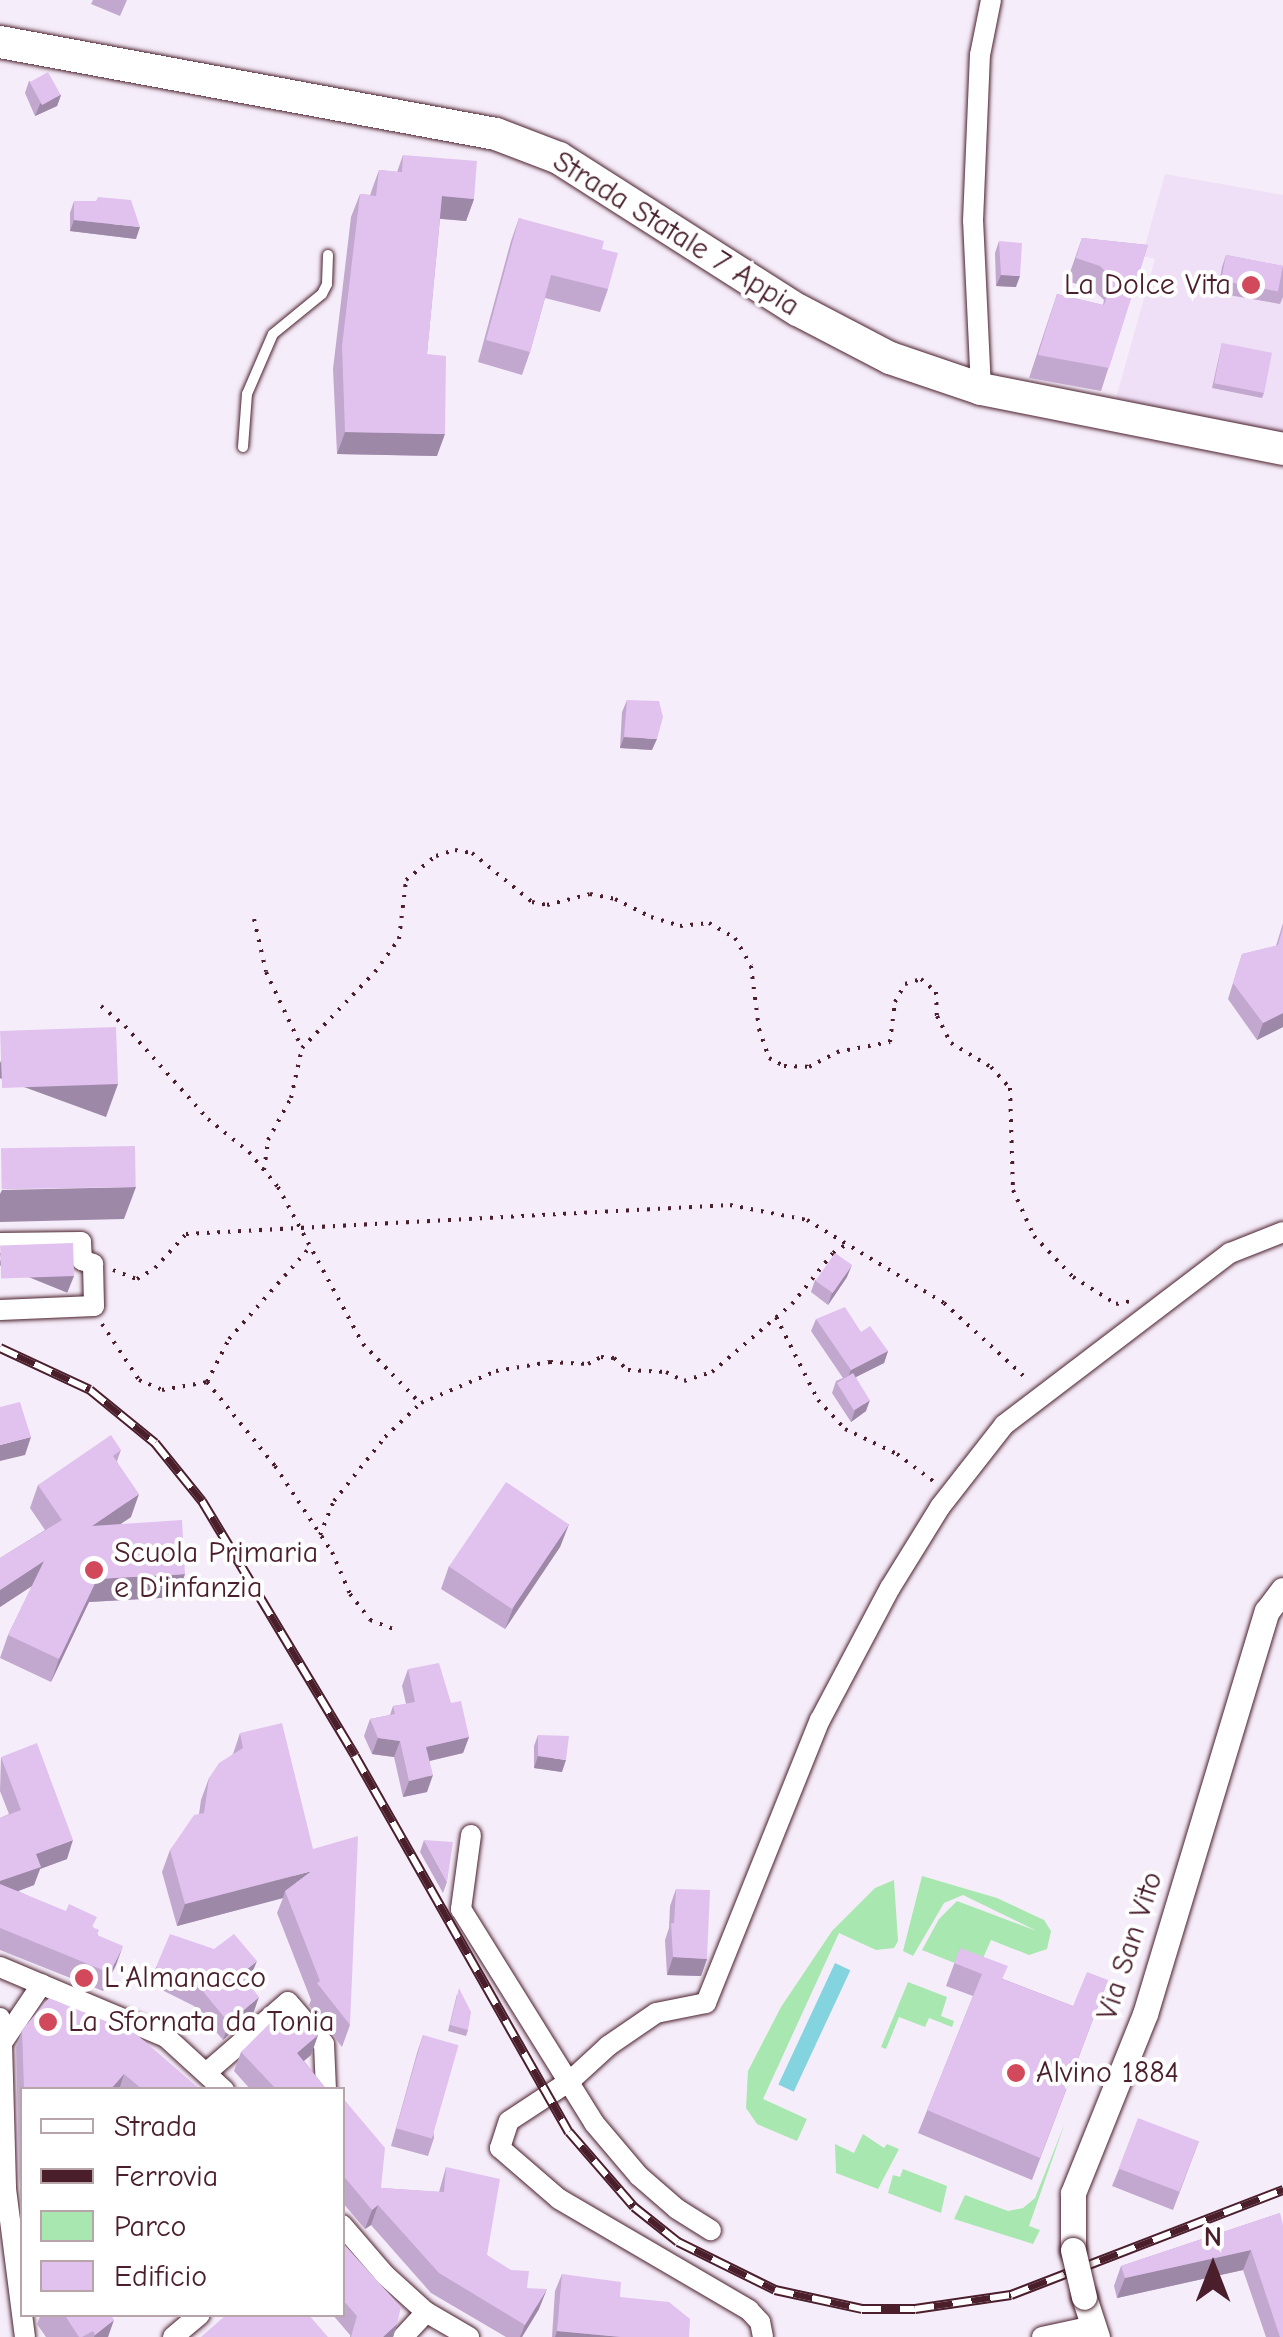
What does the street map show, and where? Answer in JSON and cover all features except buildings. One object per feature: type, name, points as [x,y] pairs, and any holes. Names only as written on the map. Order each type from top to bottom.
[{"type":"main road","name":"Strada Statale 7 Appia","points":[[0,42],[496,134],[559,158],[813,318],[890,358],[982,389],[1283,450]]},
{"type":"street","points":[[982,389],[973,220],[980,55],[991,0]]},
{"type":"street","points":[[763,2337],[760,2322],[749,2310],[559,2198],[500,2148],[509,2121],[570,2081],[608,2046],[656,2013],[706,2003],[820,1720],[890,1588],[947,1498],[1004,1424],[1230,1252],[1283,1232]]},
{"type":"street","points":[[0,1243],[81,1242],[82,1260],[93,1264],[94,1306],[0,1310]]},
{"type":"street","name":"Via San Vito","points":[[1095,2331],[1073,2250],[1074,2193],[1145,2014],[1267,1611],[1283,1590]]},
{"type":"street","points":[[471,1835],[461,1910],[594,2123],[639,2176],[677,2209],[711,2230]]},
{"type":"street","points":[[0,1967],[166,2036],[221,2087]]},
{"type":"street","points":[[2,2043],[42,1984]]},
{"type":"street","points":[[206,2073],[288,2002],[324,2044],[326,2087]]},
{"type":"street","points":[[0,2018],[3,2189],[20,2307]]},
{"type":"street","points":[[345,2228],[386,2275],[414,2328],[468,2337]]},
{"type":"street","points":[[0,2295],[20,2307]]},
{"type":"street","points":[[173,2337],[196,2317]]},
{"type":"street","points":[[1042,2337],[1095,2331]]},
{"type":"lane","points":[[243,448],[247,394],[272,334],[322,294],[328,254]]},
{"type":"path","points":[[264,1170],[268,1140],[290,1098],[302,1048],[375,972],[399,939],[406,880],[436,856],[454,850],[472,853],[532,902],[547,905],[590,894],[614,898],[651,917],[680,926],[709,923],[735,938],[751,966],[758,1030],[769,1058],[784,1066],[809,1067],[837,1052],[890,1042],[895,1002],[905,984],[921,979],[936,992],[938,1016],[951,1044],[991,1067],[1010,1088],[1013,1190],[1034,1236],[1073,1278],[1116,1304],[1135,1300],[1147,1314]]},
{"type":"path","points":[[254,919],[266,972],[302,1048]]},
{"type":"path","points":[[101,1006],[125,1026],[208,1119],[264,1170],[304,1230],[362,1344],[421,1404]]},
{"type":"path","points":[[93,1270],[118,1270],[137,1278],[156,1268],[186,1234],[730,1205],[807,1220],[944,1303],[1024,1373],[1038,1397]]},
{"type":"path","points":[[320,1536],[334,1500],[384,1437],[421,1404],[496,1371],[550,1362],[588,1364],[601,1357],[614,1358],[628,1370],[666,1372],[684,1381],[712,1372],[776,1318],[816,1279],[833,1253],[847,1244]]},
{"type":"path","points":[[207,1382],[229,1339],[312,1246]]},
{"type":"path","points":[[85,1306],[114,1338],[139,1380],[162,1390],[207,1382]]},
{"type":"path","points":[[776,1318],[818,1400],[845,1429],[897,1454],[928,1476],[947,1498]]},
{"type":"path","points":[[207,1382],[275,1466],[332,1552],[350,1594],[370,1620],[398,1632]]},
{"type":"shaded area","points":[[1165,174],[1283,195],[1283,434],[1116,398],[1155,259],[1142,256]]},
{"type":"green space","points":[[922,1876],[997,1898],[1044,1920],[1051,1931],[1047,1949],[1029,1955],[991,1940],[977,1972],[922,1950],[939,1919],[957,1901],[1037,1931],[963,1895],[944,1903],[913,1956],[903,1951]]},
{"type":"green space","points":[[894,1880],[898,1941],[894,1948],[876,1950],[839,1933],[763,2099],[807,2119],[797,2141],[757,2124],[746,2108],[748,2071],[781,2007],[832,1931],[875,1888]]},
{"type":"green space","points":[[908,1982],[947,1997],[941,2016],[954,2021],[952,2027],[929,2018],[925,2027],[899,2017],[886,2049],[881,2047]]},
{"type":"green space","points":[[1065,2123],[1029,2226],[1040,2230],[1033,2244],[954,2219],[965,2195],[1008,2211],[1023,2208],[1035,2198]]},
{"type":"green space","points":[[863,2134],[884,2148],[887,2144],[899,2149],[878,2189],[836,2173],[835,2144],[854,2153]]},
{"type":"green space","points":[[903,2169],[947,2186],[941,2213],[888,2193],[893,2175],[900,2177]]},
{"type":"water","points":[[835,1963],[850,1970],[794,2092],[778,2084]]},
{"type":"railway","points":[[0,1348],[90,1390],[155,1443],[202,1501],[355,1756],[569,2132],[634,2207],[678,2242],[775,2290],[862,2309],[915,2309],[1011,2295],[1283,2190]]},
{"type":"place","name":"La Dolce Vita","points":[[1251,285]]},
{"type":"place","name":"Scuola Primaria e D'infanzia","points":[[94,1570]]},
{"type":"place","name":"L'Almanacco","points":[[84,1978]]},
{"type":"place","name":"La Sfornata da Tonia","points":[[48,2022]]},
{"type":"place","name":"Alvino 1884","points":[[1016,2073]]}]
